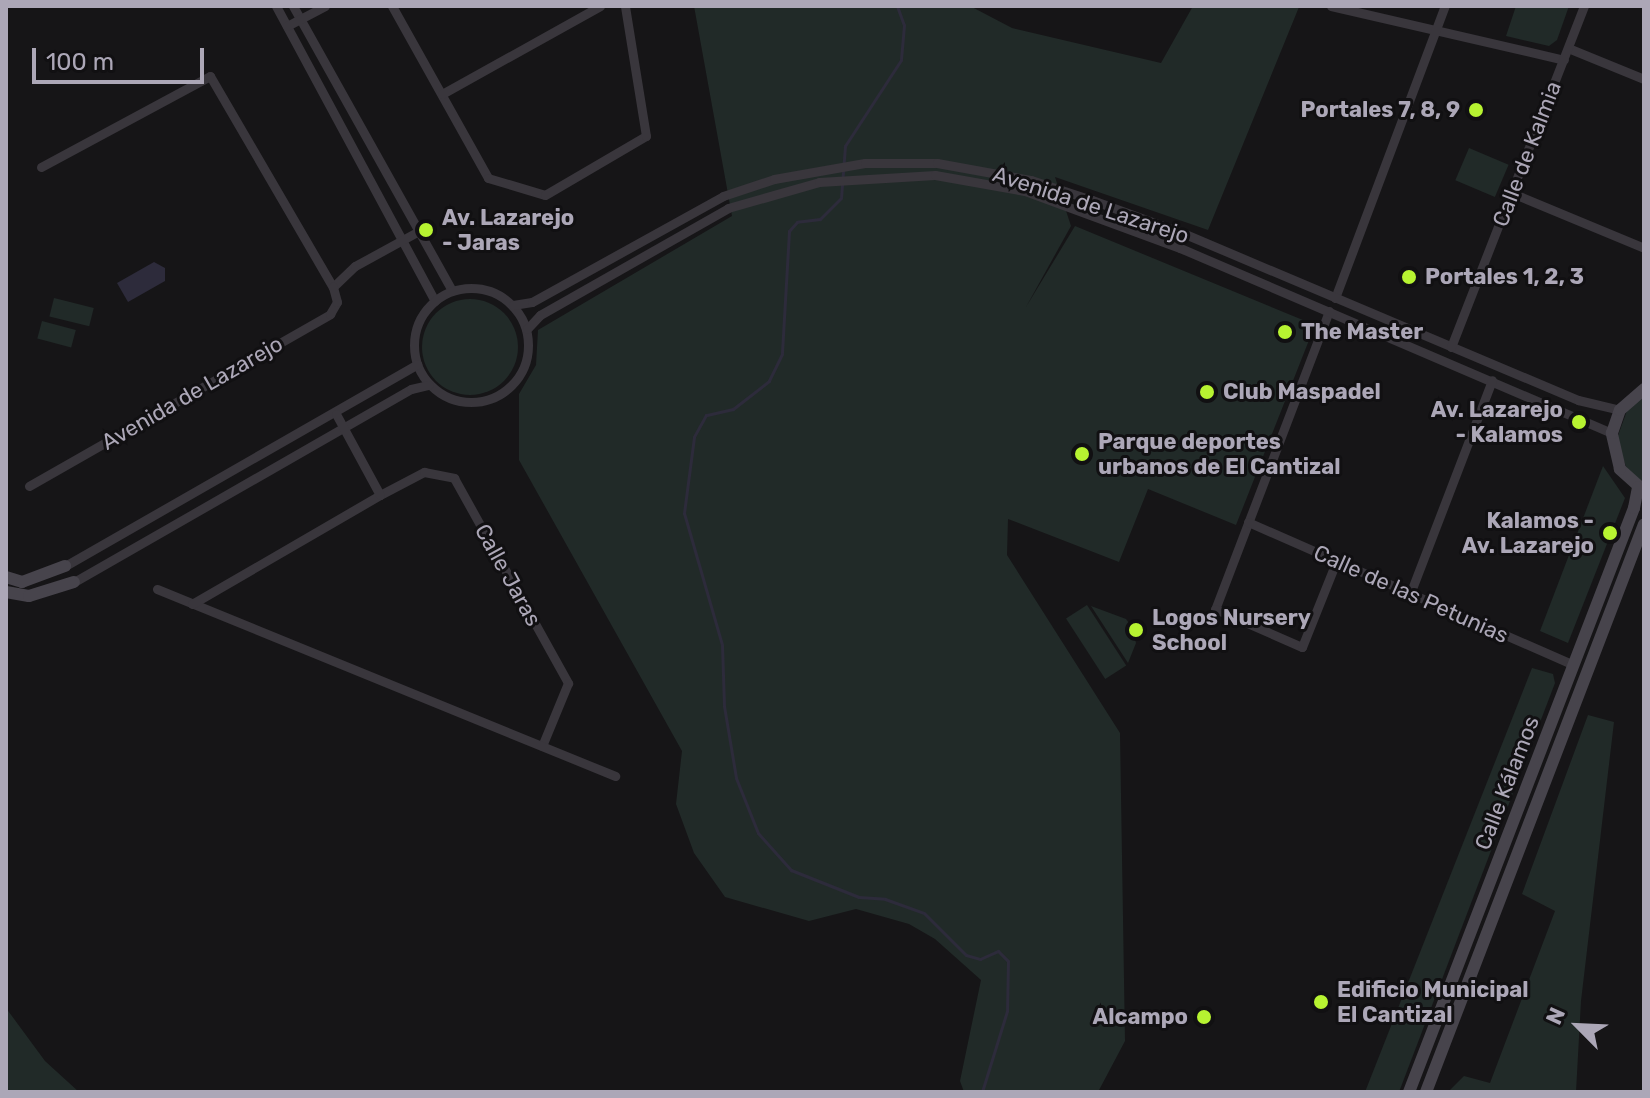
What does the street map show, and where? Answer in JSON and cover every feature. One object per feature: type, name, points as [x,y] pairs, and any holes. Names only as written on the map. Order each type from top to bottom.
[{"type":"main road","points":[[1641,489],[1620,469],[1612,433],[1620,410],[1644,389]]},
{"type":"main road","name":"Calle Kálamos","points":[[1409,1092],[1641,489]]},
{"type":"main road","name":"Calle Kálamos","points":[[1426,1092],[1644,524]]},
{"type":"main road","points":[[6,577],[22,582],[65,566]]},
{"type":"main road","points":[[6,592],[29,596],[74,582]]},
{"type":"street","points":[[276,6],[435,301]]},
{"type":"street","points":[[293,6],[452,291]]},
{"type":"street","points":[[287,26],[325,6]]},
{"type":"street","points":[[392,6],[488,178],[545,195],[646,136],[625,6]]},
{"type":"street","points":[[442,94],[600,6]]},
{"type":"street","points":[[1331,6],[1564,60]]},
{"type":"street","points":[[1335,298],[1445,6]]},
{"type":"street","name":"Calle de Kalmia","points":[[1451,347],[1584,6]]},
{"type":"street","points":[[1568,48],[1644,79]]},
{"type":"street","points":[[41,167],[210,76],[333,287]]},
{"type":"street","name":"Avenida de Lazarejo","points":[[513,305],[532,302],[723,196],[774,179],[865,163],[937,163],[1031,180],[1185,234],[1596,407],[1620,410]]},
{"type":"street","name":"Avenida de Lazarejo","points":[[527,329],[540,315],[728,208],[778,191],[866,176],[935,175],[1025,191],[1180,248],[1612,433]]},
{"type":"street","points":[[1512,193],[1644,248]]},
{"type":"street","name":"Avenida de Lazarejo","points":[[29,486],[330,314],[337,302],[333,287],[355,266],[417,232]]},
{"type":"street","points":[[452,291],[491,291],[513,305],[527,329],[527,359],[512,386],[486,401],[456,401],[429,385],[417,364],[418,323],[435,301],[452,291]]},
{"type":"street","points":[[1329,311],[1215,609],[1302,647],[1336,562]]},
{"type":"street","points":[[65,566],[336,414],[417,364]]},
{"type":"street","points":[[1410,594],[1492,380]]},
{"type":"street","points":[[74,582],[411,389],[429,385]]},
{"type":"street","points":[[336,414],[380,495]]},
{"type":"street","name":"Calle Jaras","points":[[192,604],[424,472],[454,478],[568,683],[542,746]]},
{"type":"street","name":"Calle de las Petunias","points":[[1248,522],[1573,665]]},
{"type":"street","points":[[157,589],[615,776]]},
{"type":"shaded area","points":[[694,6],[970,6],[1012,28],[1161,63],[1193,6],[1299,7],[1208,230],[1055,177],[1071,226],[1026,307],[1075,226],[1315,325],[1236,525],[1148,489],[1119,562],[1008,519],[1007,555],[1120,733],[1125,1041],[1098,1092],[964,1092],[960,1081],[981,980],[935,939],[909,924],[856,909],[809,921],[725,897],[694,853],[676,804],[682,751],[519,460],[519,394],[536,365],[538,330],[732,216]]},
{"type":"shaded area","points":[[1516,6],[1569,6],[1557,40],[1549,46],[1506,36]]},
{"type":"shaded area","points":[[1469,148],[1509,165],[1495,197],[1455,180]]},
{"type":"shaded area","points":[[154,262],[165,268],[165,281],[128,302],[117,283]]},
{"type":"shaded area","points":[[54,298],[94,308],[89,326],[49,316]]},
{"type":"shaded area","points":[[470,299],[488,302],[504,313],[515,329],[518,347],[515,365],[504,381],[488,392],[470,395],[452,392],[436,381],[425,365],[422,347],[425,329],[436,313],[452,302]]},
{"type":"shaded area","points":[[42,321],[76,330],[71,347],[37,338]]},
{"type":"shaded area","points":[[1644,395],[1644,485],[1629,474],[1616,441],[1628,408]]},
{"type":"shaded area","points":[[1603,466],[1625,498],[1568,643],[1540,631]]},
{"type":"shaded area","points":[[1087,605],[1126,665],[1105,679],[1066,619]]},
{"type":"shaded area","points":[[1091,606],[1126,619],[1132,627],[1136,643],[1128,663]]},
{"type":"shaded area","points":[[1532,668],[1553,674],[1555,683],[1399,1092],[1365,1092]]},
{"type":"shaded area","points":[[1588,715],[1614,722],[1581,1001],[1576,1092],[1448,1092],[1464,1076],[1490,1083],[1555,911],[1522,894]]},
{"type":"shaded area","points":[[6,1008],[45,1061],[79,1092],[6,1092]]},
{"type":"waterway","points":[[897,6],[904,25],[901,60],[845,146],[841,198],[820,219],[797,222],[789,231],[782,354],[769,381],[733,409],[706,415],[694,437],[684,513],[722,645],[724,706],[736,778],[758,833],[791,870],[859,897],[885,899],[924,913],[966,955],[980,959],[998,951],[1008,961],[1007,1011],[982,1092]]},
{"type":"place","name":"Portales 7, 8, 9","points":[[1476,110]]},
{"type":"place","name":"Av. Lazarejo - Jaras","points":[[426,230]]},
{"type":"place","name":"Portales 1, 2, 3","points":[[1409,277]]},
{"type":"place","name":"The Master","points":[[1285,332]]},
{"type":"place","name":"Club Maspadel","points":[[1207,392]]},
{"type":"place","name":"Av. Lazarejo - Kalamos","points":[[1579,422]]},
{"type":"place","name":"Parque deportes urbanos de El Cantizal","points":[[1082,454]]},
{"type":"place","name":"Kalamos - Av. Lazarejo","points":[[1610,533]]},
{"type":"place","name":"Logos Nursery School","points":[[1136,630]]},
{"type":"place","name":"Edificio Municipal El Cantizal","points":[[1321,1002]]},
{"type":"place","name":"Alcampo","points":[[1204,1017]]}]
